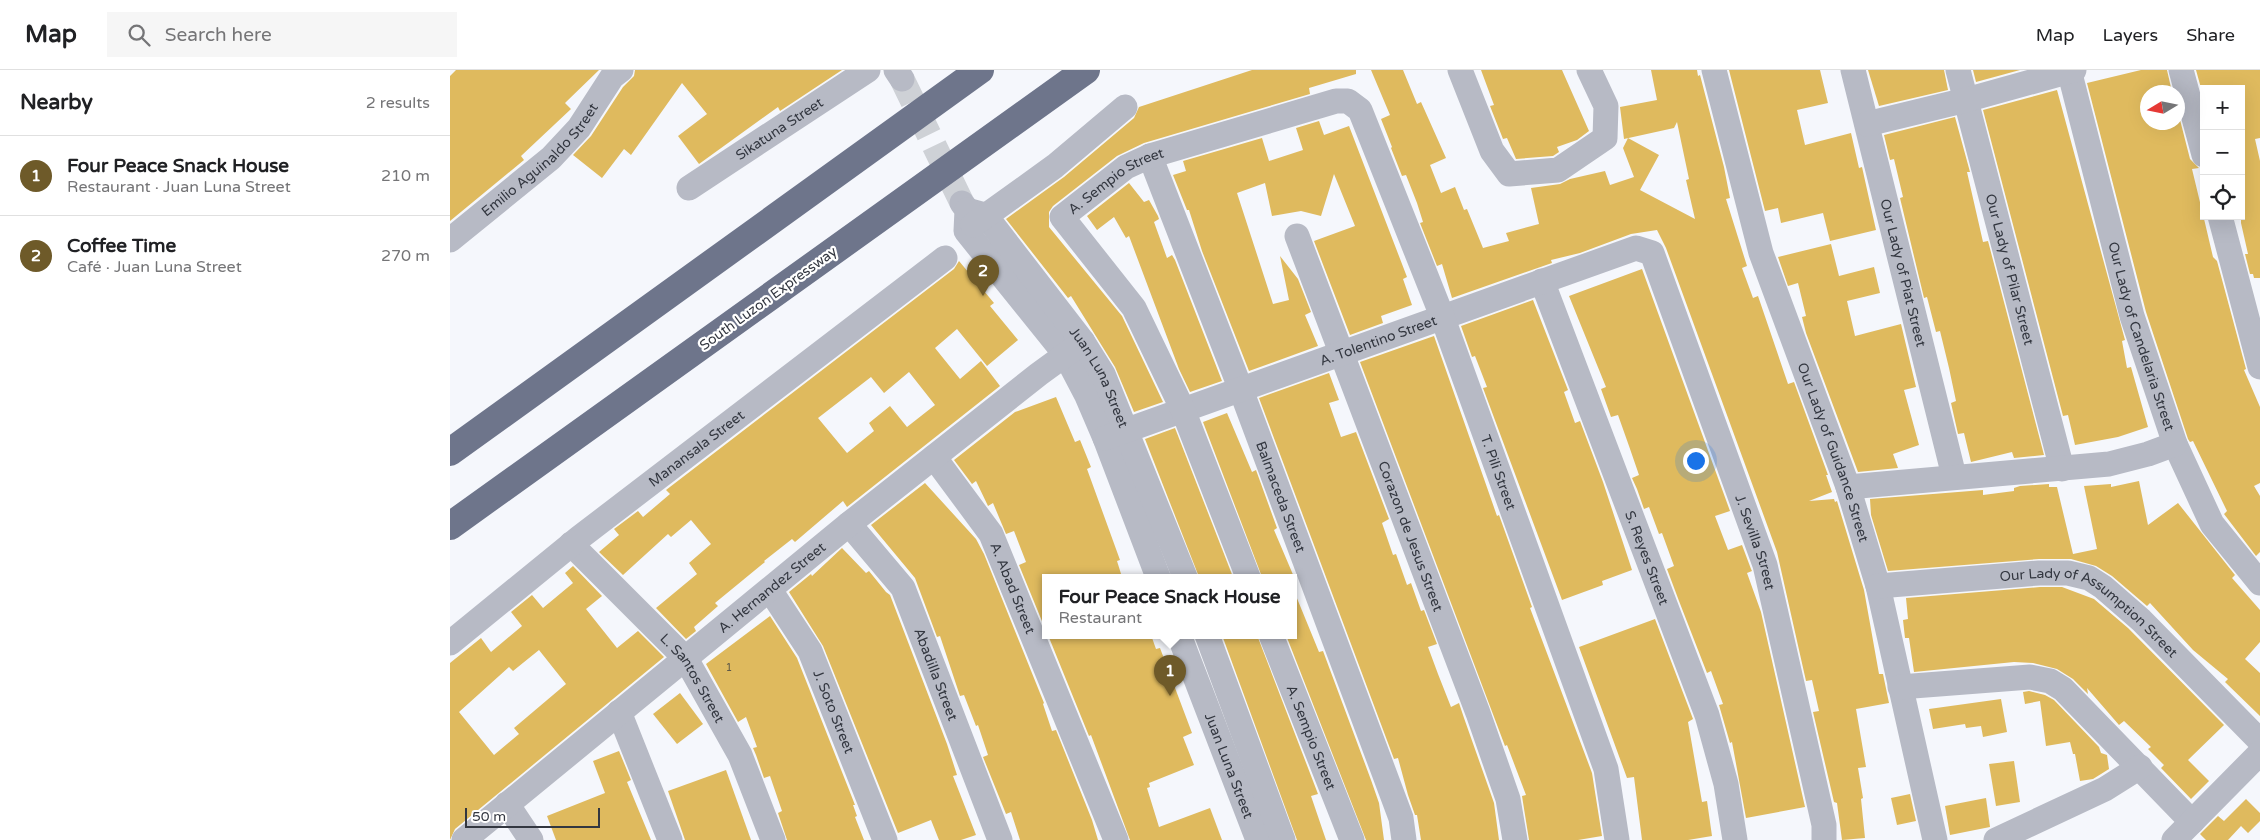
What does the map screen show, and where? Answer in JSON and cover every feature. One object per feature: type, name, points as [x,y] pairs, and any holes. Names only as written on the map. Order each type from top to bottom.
[{"type":"highway","points":[[450,452],[980,70]]},
{"type":"highway","name":"South Luzon Expressway","points":[[450,526],[1086,70]]},
{"type":"street","name":"Emilio Aguinaldo Street","points":[[450,240],[551,158],[578,128],[612,77],[621,70]]},
{"type":"street","name":"Sikatuna Street","points":[[689,188],[868,70]]},
{"type":"street","points":[[1460,70],[1492,151],[1508,174],[1558,170],[1605,138],[1606,106],[1590,70]]},
{"type":"street","name":"Our Lady of Guidance Street","points":[[1714,70],[1761,253],[1848,487],[1878,586],[1935,840]]},
{"type":"street","name":"Our Lady of Piat Street","points":[[1853,70],[1954,476]]},
{"type":"street","name":"Our Lady of Pilar Street","points":[[1958,70],[2062,469]]},
{"type":"street","points":[[1867,124],[1966,100],[2071,70]]},
{"type":"street","name":"Our Lady of Candelaria Street","points":[[2071,70],[2132,316],[2175,444],[2212,524],[2260,583]]},
{"type":"street","points":[[2181,70],[2200,141]]},
{"type":"street","name":"A. Sempio Street","points":[[1247,574],[1183,410],[1134,308],[1062,217],[1126,167],[1150,156],[1336,101],[1348,101],[1360,110]]},
{"type":"street","name":"Juan Luna Street","points":[[1125,107],[1055,166],[970,215],[1074,348],[1087,396],[1116,434],[1185,574]]},
{"type":"street","name":"T. Pili Street","points":[[1360,110],[1442,316],[1606,769],[1617,840]]},
{"type":"street","name":"Balmaceda Street","points":[[1150,156],[1241,390],[1401,818],[1404,840]]},
{"type":"street","points":[[2221,220],[2260,367]]},
{"type":"street","name":"Corazon de Jesus Street","points":[[1297,236],[1478,713],[1508,799],[1515,840]]},
{"type":"street","name":"A. Tolentino Street","points":[[1116,434],[1636,248],[1652,253]]},
{"type":"street","name":"J. Sevilla Street","points":[[1652,253],[1765,565],[1822,816],[1824,840]]},
{"type":"street","name":"Manansala Street","points":[[450,642],[571,544],[945,258]]},
{"type":"street","name":"S. Reyes Street","points":[[1542,281],[1707,716],[1726,784],[1735,840]]},
{"type":"street","name":"A. Hernandez Street","points":[[464,840],[849,524],[1074,348]]},
{"type":"street","name":"Juan Luna Street","points":[[1116,434],[1157,574]]},
{"type":"street","points":[[1848,487],[1954,476],[2109,464],[2148,454],[2175,444]]},
{"type":"street","name":"A. Abad Street","points":[[934,457],[991,534],[1116,840]]},
{"type":"street","name":"Abadilla Street","points":[[849,524],[903,588],[1000,840]]},
{"type":"street","name":"L. Santos Street","points":[[571,544],[686,659],[740,755],[773,840]]},
{"type":"street","name":"Our Lady of Assumption Street","points":[[1878,586],[2039,573],[2068,573],[2089,578],[2103,587],[2141,620],[2260,741]]},
{"type":"street","name":"J. Soto Street","points":[[770,590],[810,651],[885,840]]},
{"type":"street","name":"Juan Luna Street","points":[[1182,639],[1258,840]]},
{"type":"street","name":"Juan Luna Street","points":[[1208,639],[1283,840]]},
{"type":"street","name":"A. Sempio Street","points":[[1273,639],[1352,840]]},
{"type":"street","points":[[1900,687],[2030,676],[2050,680],[2063,689],[2140,766],[2192,822]]},
{"type":"street","points":[[619,712],[670,840]]},
{"type":"street","points":[[2174,840],[2260,753]]},
{"type":"street","points":[[1996,840],[2105,789],[2140,766]]},
{"type":"street","points":[[507,804],[531,840]]},
{"type":"building","points":[[456,70],[599,70],[565,103],[571,109],[521,156],[524,160],[450,221],[450,76]]},
{"type":"building","points":[[635,70],[842,70],[780,111],[778,107],[699,164],[678,136],[707,114],[682,83],[631,155],[624,149],[602,178],[573,155],[591,136],[623,87],[634,76]]},
{"type":"building","points":[[1252,70],[1356,70],[1356,74],[1309,88],[1310,94],[1144,143],[1117,156],[1053,206],[1049,212],[1049,227],[1122,316],[1163,402],[1134,412],[1115,367],[1071,296],[1068,298],[1006,219],[1064,177],[1134,118],[1139,107]]},
{"type":"building","points":[[1371,70],[1403,70],[1417,104],[1421,102],[1446,158],[1430,165],[1441,193],[1455,187],[1464,210],[1467,209],[1483,248],[1509,241],[1506,233],[1539,224],[1531,188],[1560,184],[1570,179],[1605,171],[1610,185],[1634,177],[1623,148],[1628,138],[1624,139],[1620,107],[1657,100],[1651,70],[1697,70],[1698,76],[1700,75],[1724,167],[1730,198],[1726,199],[1747,266],[1742,268],[1753,298],[1758,296],[1788,384],[1794,382],[1828,475],[1826,475],[1832,492],[1809,501],[1834,499],[1835,502],[1837,501],[1864,590],[1879,674],[1883,674],[1889,703],[1856,709],[1866,767],[1858,768],[1863,798],[1861,799],[1865,838],[1842,840],[1837,803],[1834,802],[1813,712],[1819,711],[1812,680],[1806,681],[1777,552],[1666,248],[1657,230],[1631,234],[1580,253],[1551,260],[1552,263],[1452,298],[1442,264],[1437,266],[1420,223],[1423,222],[1406,175],[1402,176],[1391,148],[1381,119],[1390,115]],"holes":[[[1677,122],[1689,179],[1686,180],[1695,219],[1640,190],[1659,155],[1628,138],[1674,128]]]},
{"type":"building","points":[[1481,70],[1562,70],[1589,131],[1577,140],[1557,147],[1559,152],[1553,156],[1516,159],[1507,138],[1503,139],[1490,106],[1494,105]]},
{"type":"building","points":[[1729,70],[1820,70],[1828,103],[1797,110],[1805,145],[1851,133],[1859,168],[1862,167],[1876,230],[1830,241],[1823,213],[1781,223],[1778,208],[1765,211]]},
{"type":"building","points":[[1868,70],[1944,70],[1948,90],[1879,106]]},
{"type":"building","points":[[1973,70],[2020,70],[1976,82]]},
{"type":"building","points":[[2141,70],[2167,70],[2170,85],[2140,85],[2140,130],[2183,130],[2190,159],[2199,168],[2192,169],[2200,203],[2200,220],[2204,220],[2246,369],[2244,370],[2260,407],[2260,483],[2254,486],[2260,496],[2260,552],[2256,556],[2224,514],[2227,511],[2193,441],[2190,442],[2188,439],[2146,312],[2087,83]]},
{"type":"building","points":[[2196,70],[2260,70],[2260,138],[2255,139],[2260,161],[2260,278],[2254,278],[2253,274],[2250,274],[2245,254],[2248,254],[2241,223],[2241,220],[2245,220],[2245,85],[2200,85]]},
{"type":"building","points":[[2057,90],[2125,340],[2122,341],[2127,368],[2131,367],[2148,427],[2118,437],[2075,445],[2068,415],[2063,416],[1983,110]]},
{"type":"building","points":[[1955,117],[1970,172],[1967,172],[1983,242],[1988,241],[2044,455],[2014,458],[2012,452],[1971,462],[1964,433],[1958,434],[1951,403],[1956,401],[1940,331],[1936,332],[1927,297],[1924,298],[1900,198],[1903,197],[1894,159],[1890,160],[1884,135]]},
{"type":"building","points":[[1319,121],[1324,135],[1349,126],[1407,277],[1403,279],[1412,305],[1381,316],[1383,323],[1350,335],[1314,241],[1355,226],[1334,174],[1321,216],[1301,211],[1272,216],[1265,183],[1237,193],[1273,304],[1289,300],[1280,256],[1298,279],[1311,312],[1305,315],[1318,346],[1249,371],[1202,251],[1189,210],[1187,210],[1173,175],[1186,171],[1183,161],[1262,138],[1269,161],[1303,150],[1296,128]]},
{"type":"building","points":[[1129,183],[1144,202],[1149,200],[1158,216],[1159,219],[1154,222],[1167,258],[1172,255],[1175,260],[1222,381],[1190,392],[1179,369],[1129,236],[1126,238],[1114,217],[1097,230],[1087,216]]},
{"type":"building","points":[[1831,244],[1839,276],[1874,267],[1880,293],[1847,301],[1855,336],[1901,324],[1916,387],[1904,390],[1919,445],[1893,454],[1898,468],[1858,472],[1806,333],[1802,317],[1806,316],[1798,283],[1788,286],[1778,257]]},
{"type":"building","points":[[959,261],[994,303],[990,306],[1018,340],[987,366],[957,329],[935,348],[960,379],[981,361],[1000,386],[847,507],[843,501],[795,542],[792,539],[764,561],[715,603],[718,606],[694,627],[696,631],[686,639],[656,608],[697,574],[689,563],[711,544],[691,520],[671,537],[668,534],[623,575],[599,552],[619,535],[614,529],[638,511],[643,517],[670,494],[666,490],[954,269]],"holes":[[[909,372],[935,405],[907,427],[890,406],[869,423],[874,431],[847,453],[818,418],[871,377],[884,393]]]},
{"type":"building","points":[[1642,269],[1730,511],[1715,516],[1728,550],[1742,545],[1752,571],[1747,573],[1761,612],[1805,807],[1746,818],[1732,742],[1730,743],[1719,705],[1723,704],[1711,671],[1707,673],[1667,569],[1674,566],[1662,533],[1659,534],[1649,507],[1644,509],[1632,478],[1639,475],[1629,446],[1618,415],[1611,417],[1601,389],[1606,387],[1569,296]]},
{"type":"building","points":[[1533,300],[1568,390],[1564,392],[1575,423],[1580,421],[1603,482],[1632,570],[1602,581],[1603,585],[1562,600],[1483,388],[1487,387],[1475,356],[1472,357],[1461,326]]},
{"type":"building","points":[[1434,336],[1497,516],[1499,515],[1532,607],[1530,608],[1592,773],[1602,836],[1578,840],[1529,840],[1522,796],[1526,795],[1507,745],[1505,746],[1360,362]]},
{"type":"building","points":[[1329,373],[1339,400],[1329,403],[1341,437],[1356,432],[1389,519],[1382,523],[1393,555],[1396,554],[1407,585],[1411,583],[1421,611],[1424,610],[1437,644],[1428,647],[1438,674],[1451,707],[1459,703],[1494,803],[1499,840],[1421,840],[1417,815],[1415,815],[1408,795],[1398,758],[1394,759],[1259,398]]},
{"type":"building","points":[[1056,397],[1075,442],[1080,440],[1091,467],[1087,469],[1120,560],[1117,561],[1121,574],[1042,574],[1042,621],[1019,565],[1026,562],[1014,531],[1006,534],[993,503],[988,506],[976,481],[972,484],[954,460],[1015,412]]},
{"type":"building","points":[[1227,413],[1252,472],[1256,470],[1277,528],[1274,530],[1293,574],[1261,574],[1203,422]]},
{"type":"building","points":[[1175,428],[1232,574],[1198,574],[1145,439]]},
{"type":"building","points":[[2139,481],[2148,525],[2178,503],[2235,575],[2232,578],[2260,610],[2260,642],[2245,659],[2260,673],[2260,716],[2225,682],[2228,679],[2193,650],[2150,603],[2147,606],[2112,576],[2096,566],[2071,559],[2039,559],[1888,571],[1871,515],[1870,499],[1983,490],[1983,495],[2014,491],[2014,488],[2020,486],[2049,484],[2049,487],[2057,487],[2073,554],[2097,549],[2084,486],[2111,484],[2111,487]]},
{"type":"building","points":[[925,483],[976,539],[984,554],[1044,703],[1052,731],[1056,730],[1092,820],[1098,840],[1020,840],[1011,812],[1006,814],[983,757],[988,755],[978,725],[976,726],[964,695],[960,696],[940,636],[937,637],[915,578],[871,525]]},
{"type":"building","points":[[842,548],[866,573],[869,571],[890,595],[947,744],[957,775],[953,776],[976,835],[961,840],[939,840],[931,820],[898,833],[823,646],[789,592],[811,574],[812,576]]},
{"type":"building","points":[[573,566],[602,596],[586,609],[617,648],[638,631],[664,657],[455,829],[450,840],[450,663],[481,638],[491,652],[522,626],[511,612],[532,595],[543,608],[573,583],[565,573]],"holes":[[[539,650],[566,684],[514,728],[519,734],[494,755],[459,712],[509,667],[513,671]]]},
{"type":"building","points":[[2040,587],[2062,587],[2094,599],[2128,628],[2224,725],[2188,760],[2209,781],[2191,799],[2161,768],[2164,765],[2148,749],[2151,747],[2124,721],[2119,725],[2087,688],[2088,694],[2073,679],[2057,669],[2033,663],[2014,662],[1914,672],[1909,638],[1905,638],[1903,620],[1908,619],[1906,598]]},
{"type":"building","points":[[1297,598],[1319,652],[1323,651],[1379,803],[1384,840],[1366,840],[1288,639],[1297,639]]},
{"type":"building","points":[[770,616],[797,658],[855,805],[853,805],[857,816],[855,817],[864,840],[787,840],[778,813],[782,811],[770,776],[764,778],[753,748],[757,747],[746,717],[738,722],[706,664]]},
{"type":"building","points":[[1655,619],[1693,719],[1688,722],[1702,802],[1707,801],[1712,836],[1688,840],[1642,840],[1634,777],[1627,778],[1579,647]]},
{"type":"building","points":[[1050,639],[1152,639],[1156,649],[1160,648],[1192,733],[1183,737],[1194,765],[1149,783],[1150,787],[1147,788],[1159,827],[1210,808],[1222,840],[1130,840],[1091,735],[1089,736]]},
{"type":"building","points":[[1223,639],[1259,639],[1318,794],[1311,796],[1326,840],[1297,840]]},
{"type":"building","points":[[2029,691],[2045,695],[2054,700],[2099,747],[2101,753],[2107,755],[2109,769],[2093,779],[2080,781],[2075,754],[2073,754],[2070,742],[2046,746],[2040,701],[2025,704],[2023,692]]},
{"type":"building","points":[[680,693],[703,724],[677,744],[653,714]]},
{"type":"building","points":[[2001,699],[2007,732],[1983,737],[1981,726],[1966,728],[1965,724],[1933,729],[1929,709]]},
{"type":"building","points":[[619,751],[631,780],[627,782],[651,840],[556,840],[547,816],[605,793],[593,761]]},
{"type":"building","points":[[2014,761],[2020,802],[1996,806],[1989,764]]},
{"type":"building","points":[[726,770],[751,840],[685,840],[668,791]]},
{"type":"building","points":[[1910,794],[1916,821],[1897,825],[1891,798]]},
{"type":"building","points":[[1986,798],[1990,827],[1950,835],[1945,806]]},
{"type":"building","points":[[2246,799],[2260,813],[2260,821],[2248,833],[2241,826],[2228,840],[2206,840],[2200,834],[2218,816],[2224,821]]},
{"type":"tunnel","points":[[902,79],[962,203]]},
{"type":"place","name":"Coffee Time","points":[[983,296]]},
{"type":"place","name":"Four Peace Snack House","points":[[1170,696]]}]
